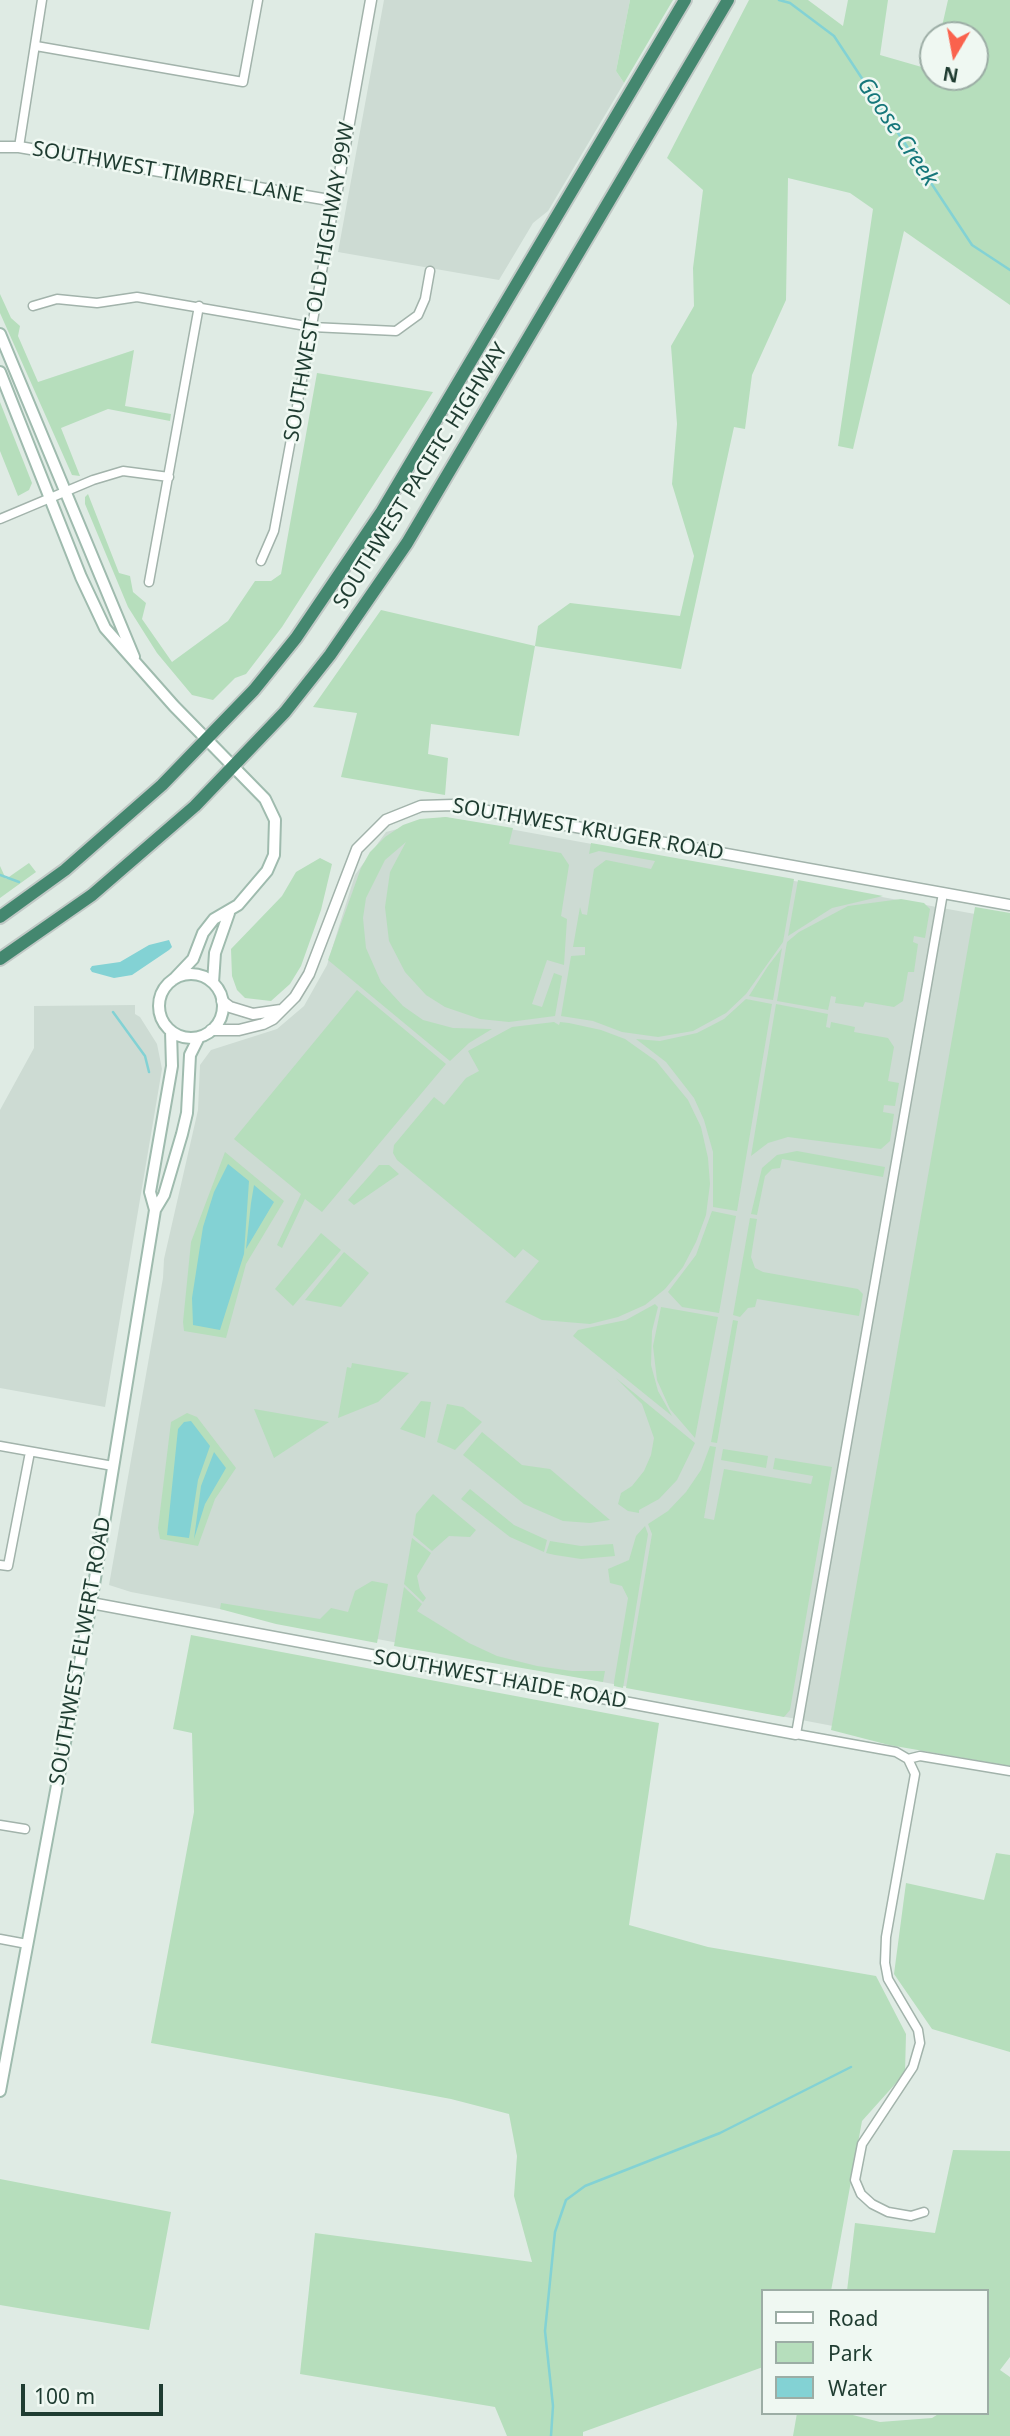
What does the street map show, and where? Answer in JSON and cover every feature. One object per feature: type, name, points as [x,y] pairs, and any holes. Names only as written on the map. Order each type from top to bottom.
[{"type":"highway","name":"SOUTHWEST PACIFIC HIGHWAY","points":[[0,917],[104,838],[207,740],[254,690],[296,638],[368,535],[685,0]]},
{"type":"highway","name":"SOUTHWEST PACIFIC HIGHWAY","points":[[0,959],[64,916],[118,874],[234,767],[285,712],[379,587],[727,0]]},
{"type":"main road","points":[[0,334],[135,660]]},
{"type":"main road","points":[[0,372],[97,615],[113,640],[265,799],[275,820],[274,855],[267,871],[229,913],[215,953],[213,983],[222,1001],[222,1012],[212,1030],[199,1037],[189,1038],[171,1031],[159,1013],[162,991],[193,959],[203,933],[214,919],[229,913]]},
{"type":"main road","points":[[174,979],[194,974],[213,983]]},
{"type":"main road","name":"SOUTHWEST ELWERT ROAD","points":[[155,1210],[150,1192],[172,1066],[171,1031]]},
{"type":"main road","name":"SOUTHWEST ELWERT ROAD","points":[[0,2091],[91,1603],[155,1210],[164,1195],[182,1134],[187,1112],[190,1055],[199,1037]]},
{"type":"street","points":[[19,147],[42,0]]},
{"type":"street","points":[[36,46],[243,82],[258,0]]},
{"type":"street","name":"SOUTHWEST OLD HIGHWAY 99W","points":[[261,561],[274,531],[371,0]]},
{"type":"street","name":"SOUTHWEST TIMBREL LANE","points":[[0,147],[19,147],[335,201]]},
{"type":"street","points":[[33,306],[57,299],[97,303],[137,297],[312,327],[396,331],[418,315],[425,299],[430,271]]},
{"type":"street","points":[[149,582],[199,306]]},
{"type":"street","points":[[0,519],[123,471],[169,477]]},
{"type":"street","name":"SOUTHWEST KRUGER ROAD","points":[[212,1030],[239,1030],[263,1024],[295,997],[306,981],[357,849],[386,820],[421,806],[454,805],[1010,905]]},
{"type":"street","points":[[796,1734],[943,893]]},
{"type":"street","points":[[222,1001],[253,1014],[281,1010]]},
{"type":"street","points":[[0,1447],[113,1466]]},
{"type":"street","points":[[0,1565],[8,1566],[30,1452]]},
{"type":"street","name":"SOUTHWEST HAIDE ROAD","points":[[91,1603],[896,1752],[908,1759],[920,1756],[1010,1772]]},
{"type":"street","points":[[908,1759],[915,1774],[886,1937],[886,1963],[888,1979],[918,2031],[920,2043],[913,2067],[862,2144],[855,2180],[861,2194],[872,2204],[888,2212],[911,2216],[924,2212]]},
{"type":"street","points":[[0,1825],[25,1829]]},
{"type":"street","points":[[0,1939],[27,1944]]},
{"type":"shaded area","points":[[384,0],[630,0],[616,71],[624,83],[548,211],[533,223],[499,280],[338,252]]},
{"type":"shaded area","points":[[444,817],[975,914],[833,1726],[131,1592],[109,1585],[163,1278],[164,1259],[198,1110],[200,1065],[211,1050],[277,1029],[304,1006],[327,965],[355,875],[386,832]]},
{"type":"shaded area","points":[[135,1005],[135,1014],[140,1017],[157,1044],[162,1069],[105,1407],[0,1388],[0,1110],[34,1048],[34,1006]]},
{"type":"green space","points":[[630,0],[673,0],[624,83],[616,71]]},
{"type":"green space","points":[[749,0],[808,0],[843,26],[848,0],[888,0],[880,55],[919,66],[919,91],[989,91],[989,21],[943,21],[948,0],[1010,0],[1010,305],[904,231],[853,449],[838,446],[873,209],[850,193],[788,178],[786,300],[752,375],[745,429],[734,427],[681,669],[535,646],[538,626],[570,603],[680,616],[694,556],[672,484],[677,424],[671,346],[694,306],[693,268],[703,190],[667,158]]},
{"type":"green space","points":[[0,294],[11,318],[20,326],[18,336],[38,382],[134,350],[125,406],[171,414],[170,421],[108,409],[61,428],[80,476],[72,475],[0,313]]},
{"type":"green space","points":[[317,373],[433,392],[282,627],[246,674],[235,678],[213,700],[192,695],[157,653],[128,607],[85,504],[85,497],[88,494],[119,573],[130,576],[133,592],[146,603],[142,619],[172,662],[228,621],[255,581],[271,581],[281,574]]},
{"type":"green space","points":[[0,402],[32,483],[29,490],[18,496],[0,451]]},
{"type":"green space","points":[[381,610],[535,646],[519,736],[431,724],[428,754],[448,758],[445,795],[341,777],[357,713],[313,707]]},
{"type":"green space","points":[[446,817],[513,828],[509,844],[561,853],[569,865],[561,916],[567,919],[564,965],[547,960],[532,1004],[542,1007],[554,973],[562,976],[555,1016],[509,1022],[480,1019],[445,1007],[426,995],[405,972],[389,941],[385,907],[390,872],[406,842],[385,860],[366,898],[363,918],[366,948],[381,982],[403,1006],[423,1020],[453,1028],[492,1029],[469,1043],[450,1061],[328,960],[361,868],[370,852],[385,837],[403,825],[420,819]]},
{"type":"green space","points":[[591,843],[794,879],[783,942],[746,994],[726,1013],[693,1031],[658,1037],[622,1032],[593,1021],[561,1016],[571,956],[585,955],[585,947],[573,947],[580,907],[582,914],[587,915],[594,869],[606,860],[651,869],[655,861],[599,851],[589,854]]},
{"type":"green space","points":[[320,858],[332,864],[321,910],[301,966],[290,984],[271,1001],[245,998],[237,990],[232,976],[231,949],[282,896],[296,872]]},
{"type":"green space","points":[[29,863],[36,872],[0,898],[0,866],[6,879]]},
{"type":"green space","points":[[798,880],[883,896],[832,908],[788,936]]},
{"type":"green space","points":[[901,899],[924,903],[930,909],[925,938],[914,936],[913,942],[918,944],[914,972],[908,972],[903,1001],[894,1007],[865,1002],[863,1007],[835,1003],[836,997],[831,996],[828,1010],[777,1001],[787,942],[799,932],[848,906]]},
{"type":"green space","points":[[975,907],[1010,913],[1010,1766],[889,1745],[831,1730]]},
{"type":"green space","points":[[782,948],[773,1000],[749,996],[768,966]]},
{"type":"green space","points":[[357,990],[446,1064],[322,1212],[305,1199],[282,1248],[277,1245],[301,1194],[234,1139]]},
{"type":"green space","points":[[746,999],[772,1004],[737,1211],[713,1207],[713,1152],[704,1120],[694,1098],[666,1062],[636,1039],[660,1041],[697,1033],[724,1019]]},
{"type":"green space","points":[[776,1004],[828,1014],[826,1027],[830,1028],[831,1022],[855,1027],[854,1032],[888,1038],[894,1047],[888,1081],[899,1083],[895,1106],[884,1105],[883,1112],[894,1114],[890,1141],[881,1149],[788,1137],[768,1143],[751,1156]]},
{"type":"green space","points":[[554,1022],[559,1025],[560,1022],[569,1023],[601,1030],[625,1039],[656,1061],[688,1100],[701,1127],[708,1158],[710,1184],[706,1215],[683,1267],[665,1289],[645,1305],[618,1317],[590,1324],[542,1320],[505,1302],[539,1261],[523,1249],[515,1258],[397,1160],[393,1153],[394,1145],[434,1097],[444,1105],[466,1078],[479,1071],[468,1051],[512,1027]]},
{"type":"green space","points":[[797,1151],[885,1167],[883,1177],[782,1159],[780,1168],[772,1169],[765,1176],[757,1215],[751,1214],[762,1168],[777,1155]]},
{"type":"green space","points":[[225,1152],[284,1201],[246,1264],[226,1338],[184,1331],[183,1322],[191,1242]]},
{"type":"green space","points":[[379,1165],[389,1165],[399,1174],[354,1205],[348,1200]]},
{"type":"green space","points":[[712,1211],[736,1216],[719,1313],[682,1307],[668,1292],[696,1255]]},
{"type":"green space","points":[[750,1218],[757,1219],[751,1257],[755,1268],[763,1272],[858,1289],[863,1294],[859,1316],[757,1299],[755,1307],[748,1308],[740,1317],[733,1315]]},
{"type":"green space","points":[[321,1233],[341,1250],[293,1306],[275,1289]]},
{"type":"green space","points":[[344,1252],[369,1273],[341,1307],[305,1300]]},
{"type":"green space","points":[[655,1304],[658,1307],[652,1331],[651,1365],[658,1391],[672,1416],[573,1336],[578,1330],[626,1320]]},
{"type":"green space","points":[[661,1307],[718,1317],[695,1438],[670,1409],[657,1380],[653,1346]]},
{"type":"green space","points":[[733,1320],[738,1321],[717,1443],[711,1442]]},
{"type":"green space","points":[[352,1363],[409,1373],[378,1402],[338,1418],[347,1367],[351,1368]]},
{"type":"green space","points":[[616,1378],[695,1443],[677,1480],[659,1499],[639,1510],[639,1513],[628,1511],[618,1504],[621,1493],[632,1486],[644,1471],[654,1438],[642,1404]]},
{"type":"green space","points":[[421,1401],[431,1402],[425,1438],[400,1429]]},
{"type":"green space","points":[[447,1404],[463,1407],[482,1422],[455,1450],[437,1442]]},
{"type":"green space","points":[[254,1409],[329,1422],[274,1458]]},
{"type":"green space","points":[[187,1413],[197,1417],[236,1468],[215,1499],[198,1546],[160,1539],[158,1528],[171,1422]]},
{"type":"green space","points":[[482,1432],[522,1465],[550,1469],[610,1520],[590,1523],[563,1521],[524,1504],[463,1455]]},
{"type":"green space","points":[[710,1446],[716,1447],[704,1518],[714,1520],[724,1469],[811,1484],[813,1476],[773,1469],[775,1458],[832,1467],[790,1710],[784,1717],[626,1688],[652,1534],[648,1524],[668,1511],[686,1492],[701,1470]]},
{"type":"green space","points":[[723,1449],[768,1456],[766,1468],[721,1460]]},
{"type":"green space","points":[[470,1489],[514,1525],[547,1540],[544,1552],[510,1537],[461,1499]]},
{"type":"green space","points":[[433,1494],[476,1530],[470,1537],[449,1536],[432,1551],[413,1535],[416,1514]]},
{"type":"green space","points":[[645,1526],[648,1534],[623,1688],[614,1686],[614,1682],[628,1598],[622,1586],[610,1583],[608,1569],[629,1560],[636,1536]]},
{"type":"green space","points":[[412,1538],[431,1553],[417,1576],[420,1590],[426,1598],[423,1602],[404,1584]]},
{"type":"green space","points":[[550,1541],[581,1546],[613,1544],[615,1556],[581,1559],[546,1553]]},
{"type":"green space","points":[[372,1581],[388,1584],[377,1643],[276,1624],[220,1609],[221,1603],[320,1619],[331,1608],[348,1612],[355,1591]]},
{"type":"green space","points":[[404,1587],[422,1604],[417,1611],[469,1643],[497,1656],[537,1666],[572,1671],[605,1671],[603,1682],[394,1646]]},
{"type":"green space","points":[[191,1635],[659,1723],[629,1925],[708,1947],[876,1976],[906,2034],[905,2073],[862,2121],[831,2289],[762,2289],[762,2367],[583,2432],[583,2436],[507,2436],[495,2407],[300,2374],[315,2233],[532,2262],[514,2196],[517,2156],[509,2114],[451,2099],[151,2043],[194,1812],[192,1733],[173,1729]]},
{"type":"green space","points":[[996,1853],[1010,1855],[1010,2052],[932,2029],[894,1974],[906,1883],[984,1900]]},
{"type":"green space","points":[[953,2150],[1010,2151],[1010,2357],[1000,2370],[1010,2377],[1010,2436],[793,2436],[797,2415],[853,2415],[880,2422],[932,2418],[937,2415],[989,2415],[989,2289],[847,2289],[855,2223],[935,2233]]},
{"type":"green space","points":[[0,2179],[171,2212],[149,2330],[0,2305]]},
{"type":"water","points":[[169,940],[172,947],[169,950],[132,975],[114,978],[92,972],[90,969],[92,966],[120,962],[149,945]]},
{"type":"water","points":[[228,1164],[249,1181],[244,1254],[220,1330],[193,1325],[192,1298],[203,1227],[214,1192]]},
{"type":"water","points":[[254,1185],[274,1202],[246,1249],[251,1203]]},
{"type":"water","points":[[191,1421],[210,1446],[198,1480],[189,1538],[167,1535],[178,1429],[184,1422]]},
{"type":"water","points":[[214,1452],[226,1468],[205,1504],[194,1539],[201,1486]]},
{"type":"waterway","name":"Goose Creek","points":[[779,0],[790,3],[834,36],[972,245],[1010,270]]},
{"type":"waterway","points":[[0,875],[19,882]]},
{"type":"waterway","points":[[113,1012],[145,1056],[149,1072]]},
{"type":"waterway","points":[[551,2436],[553,2406],[545,2331],[555,2232],[566,2200],[585,2186],[720,2133],[851,2067]]}]
